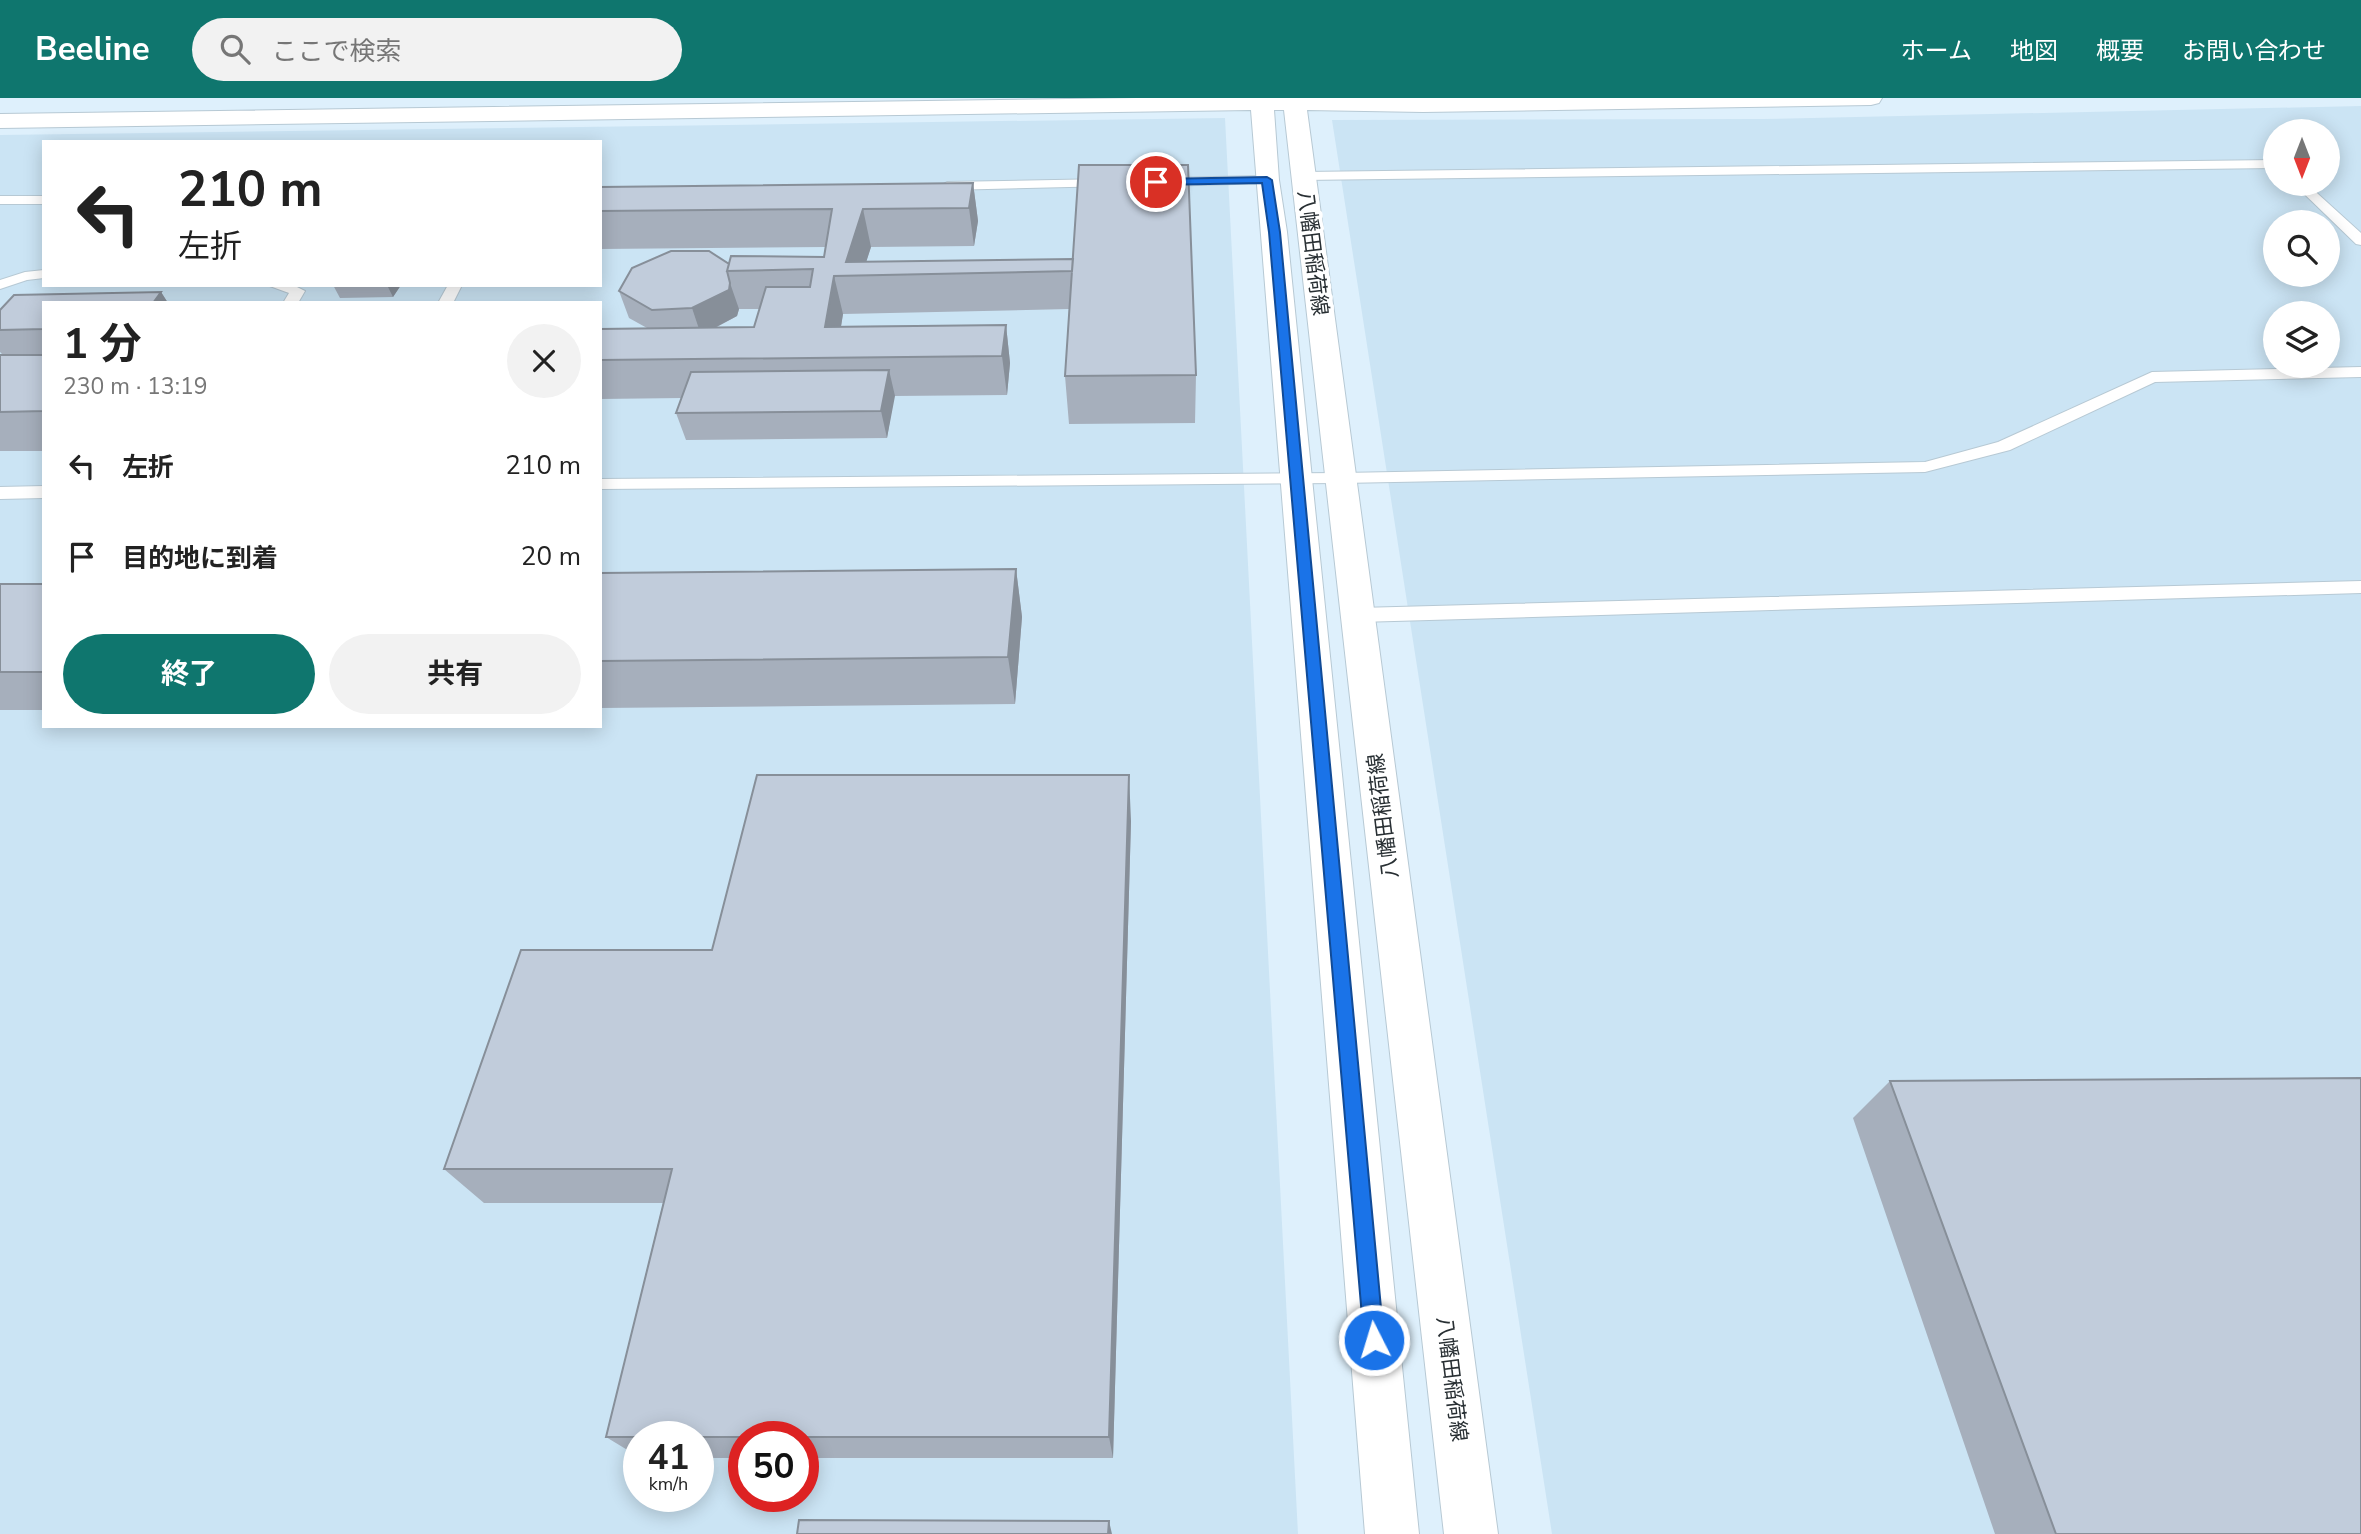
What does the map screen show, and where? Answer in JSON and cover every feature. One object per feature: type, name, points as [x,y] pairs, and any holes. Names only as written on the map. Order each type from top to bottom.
[{"type":"main road","points":[[0,121],[1278,101],[1437,105],[1871,98]]},
{"type":"main road","name":"八幡田稲荷線","points":[[1278,101],[1285,178],[1342,478],[1471,1534]]},
{"type":"main road","name":"八幡田稲荷線","points":[[1285,178],[1274,232],[1392,1534]]},
{"type":"lane","points":[[933,186],[1285,178],[2263,164]]},
{"type":"lane","points":[[2313,196],[2361,241]]},
{"type":"lane","points":[[0,200],[42,200]]},
{"type":"lane","points":[[0,285],[26,276],[42,274]]},
{"type":"lane","points":[[282,287],[298,291],[291,301]]},
{"type":"lane","points":[[602,484],[1297,479],[1925,467],[2004,446],[2152,377],[2361,372]]},
{"type":"lane","points":[[0,494],[42,492]]},
{"type":"lane","points":[[1359,615],[2361,587]]},
{"type":"shaded area","points":[[2361,106],[2361,1534],[1552,1534],[1332,120],[1763,119]]},
{"type":"shaded area","points":[[1225,118],[1298,1534],[0,1534],[0,135]]},
{"type":"building","points":[[1079,165],[1188,165],[1196,375],[1065,376]]},
{"type":"building","points":[[973,183],[969,208],[863,209],[846,262],[1073,259],[1072,271],[834,276],[825,327],[1006,325],[1002,356],[602,360],[602,329],[754,327],[766,287],[810,287],[813,269],[727,271],[731,256],[824,257],[832,209],[602,211],[602,187]]},
{"type":"building","points":[[671,251],[709,251],[729,264],[729,290],[692,308],[652,310],[619,291],[632,268]]},
{"type":"building","points":[[161,292],[154,301],[42,301],[42,329],[0,330],[0,310],[14,295]]},
{"type":"building","points":[[0,355],[42,355],[42,411],[0,412]]},
{"type":"building","points":[[889,370],[881,411],[676,413],[691,372]]},
{"type":"building","points":[[1016,569],[1008,657],[602,661],[602,573]]},
{"type":"building","points":[[0,584],[42,584],[42,672],[0,672]]},
{"type":"building","points":[[757,775],[1129,775],[1109,1437],[819,1437],[819,1421],[728,1421],[728,1437],[714,1437],[714,1421],[623,1421],[623,1437],[606,1437],[672,1169],[444,1169],[521,950],[712,950]]},
{"type":"building","points":[[2361,1078],[2361,1534],[2056,1534],[1890,1081]]},
{"type":"building","points":[[799,1520],[1109,1521],[1108,1534],[797,1534]]},
{"type":"route","points":[[1156,182],[1267,180],[1274,232],[1374,1340]]}]
